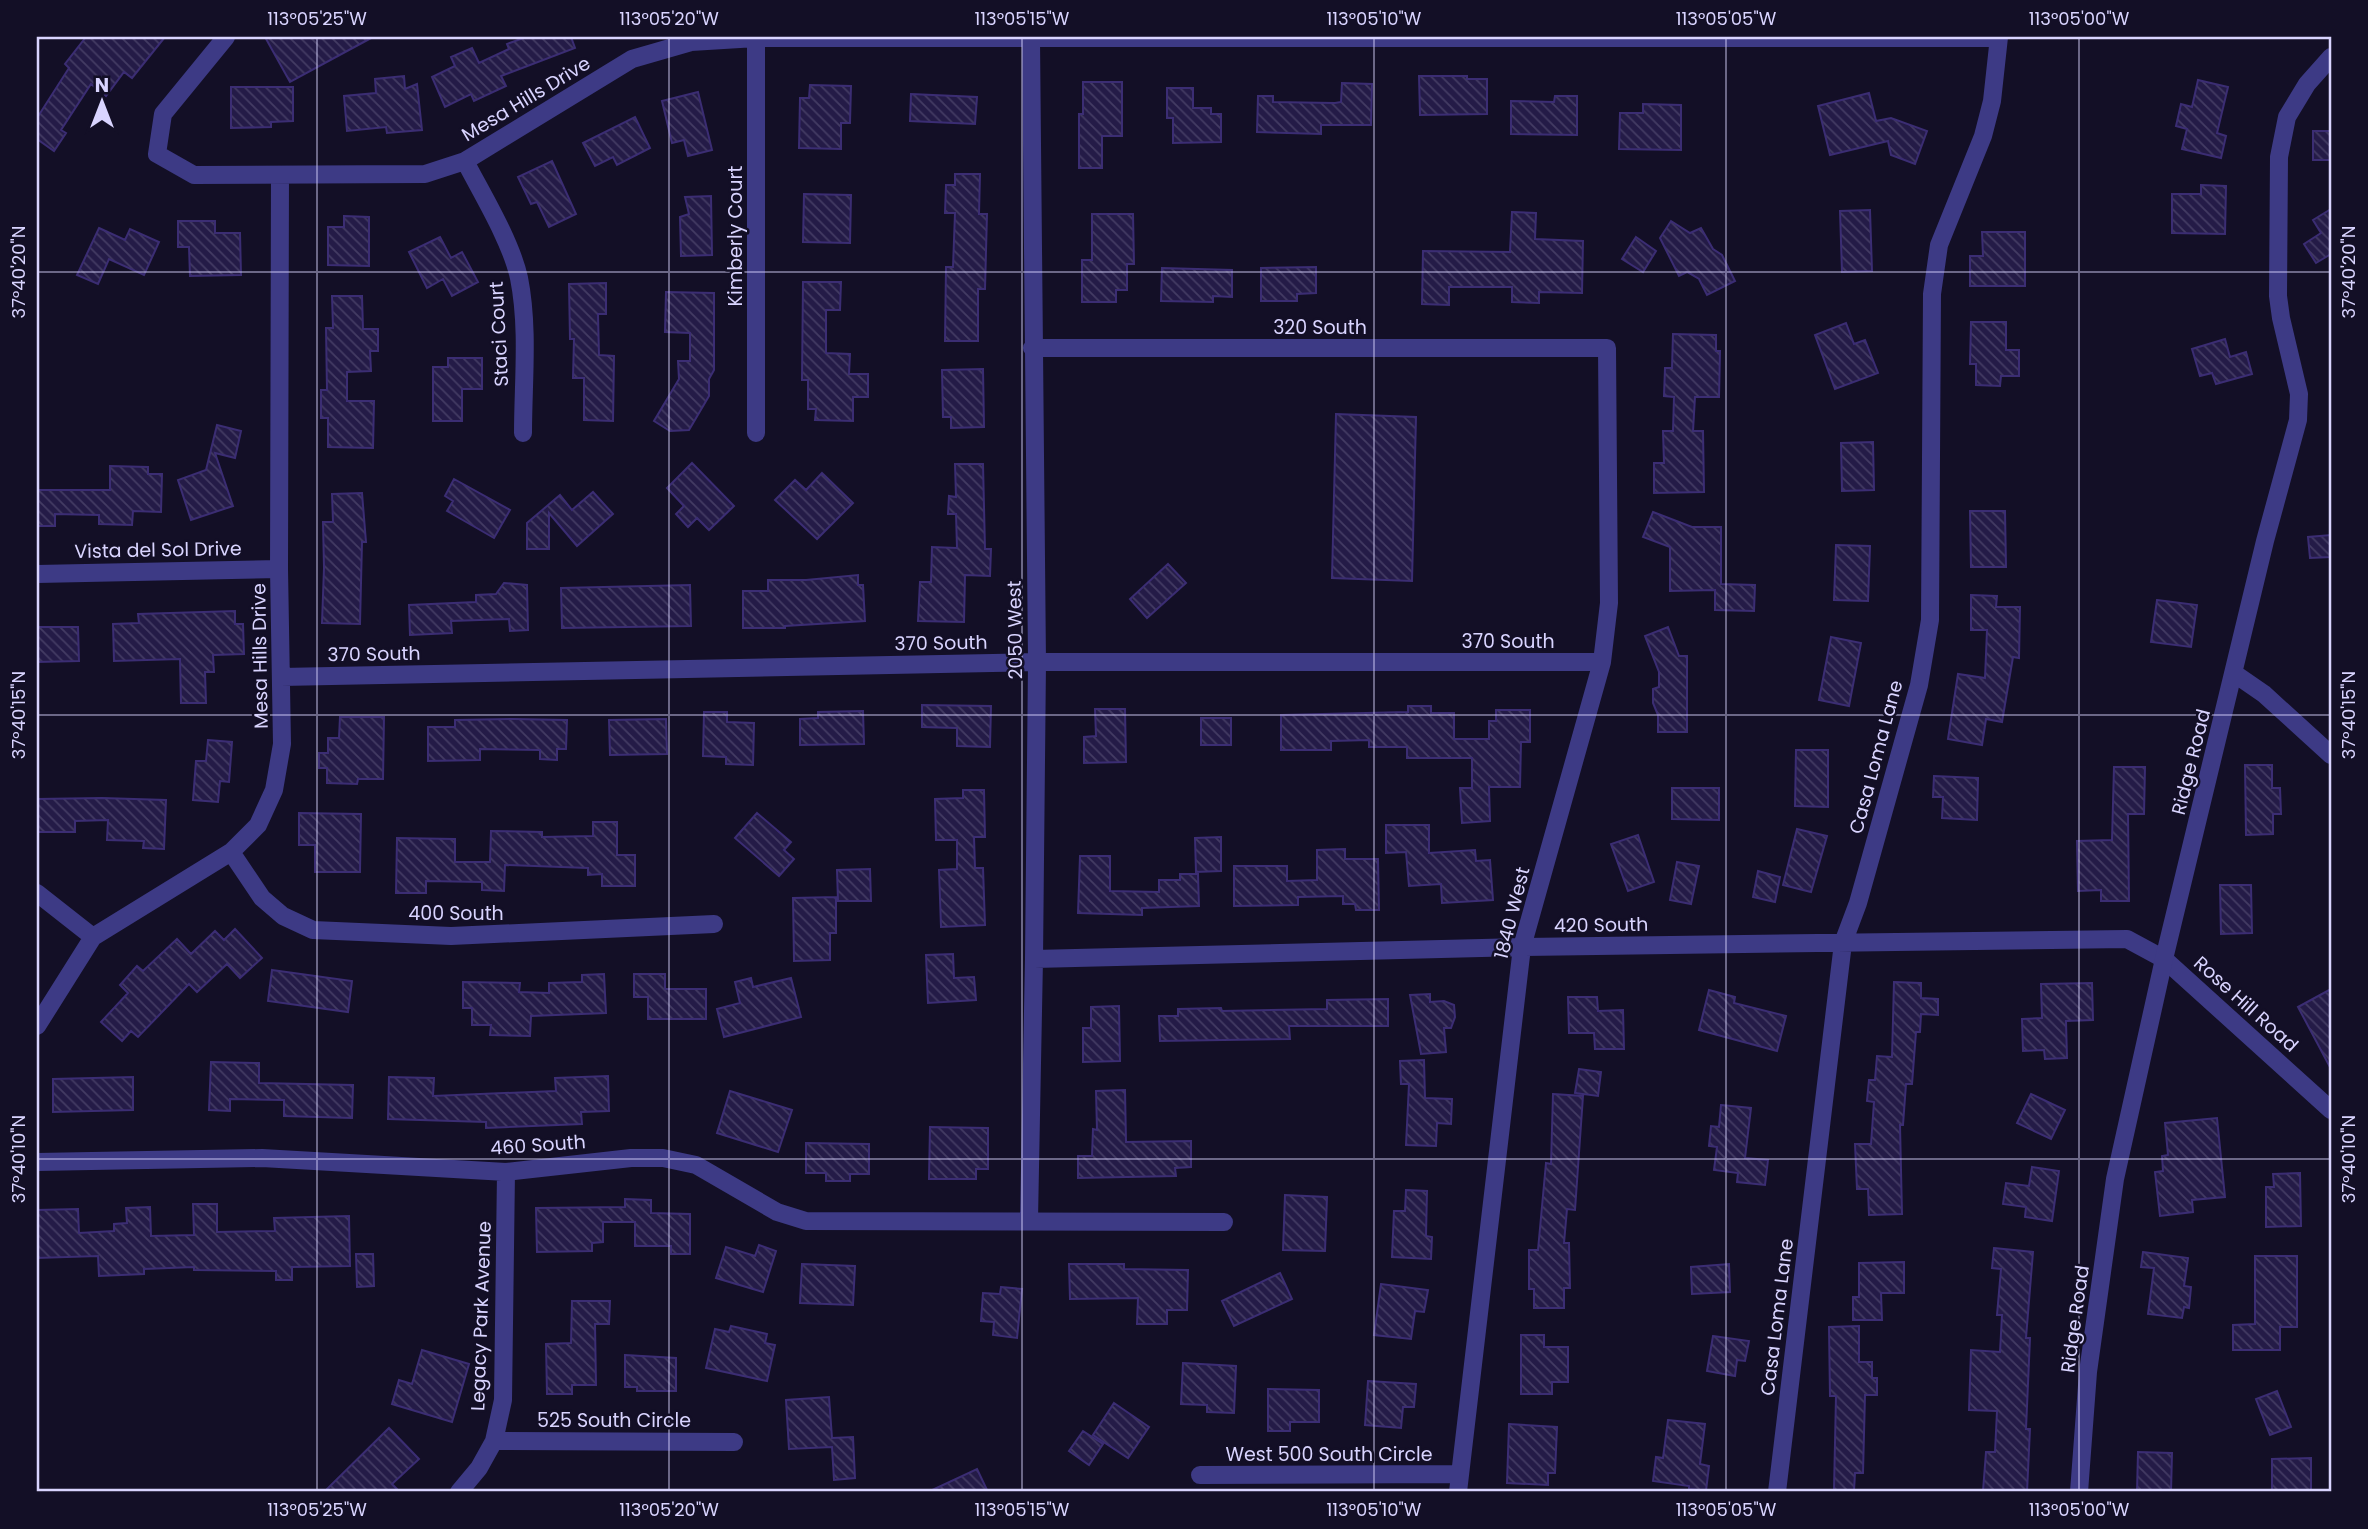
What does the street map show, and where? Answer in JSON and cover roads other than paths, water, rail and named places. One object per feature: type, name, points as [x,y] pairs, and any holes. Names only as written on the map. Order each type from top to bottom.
[{"type":"street","name":"Mesa Hills Drive","points":[[226,37],[163,114],[157,154],[194,175],[425,174],[464,161],[632,59],[691,42],[756,37],[915,40],[1999,38]]},
{"type":"street","name":"Kimberly Court","points":[[756,37],[756,433]]},
{"type":"street","name":"Casa Loma Lane","points":[[1777,1492],[1843,943],[1858,903],[1919,685],[1930,620],[1932,294],[1939,244],[1983,136],[1989,113],[1999,38]]},
{"type":"street","name":"2050 West","points":[[1029,1220],[1037,662],[1031,39]]},
{"type":"street","name":"Ridge Road","points":[[2078,1492],[2088,1372],[2115,1179],[2164,959],[2265,541],[2298,420],[2299,394],[2278,296],[2279,157],[2287,117],[2307,84],[2331,57]]},
{"type":"street","name":"Staci Court","points":[[464,161],[498,224],[519,277],[523,326],[523,433]]},
{"type":"street","name":"Mesa Hills Drive","points":[[37,1026],[93,937],[231,852],[258,825],[274,790],[282,744],[279,569],[280,176]]},
{"type":"street","name":"320 South","points":[[1032,348],[1607,348]]},
{"type":"street","name":"1840 West","points":[[1458,1492],[1522,947],[1602,662],[1609,603],[1607,348]]},
{"type":"street","name":"Vista del Sol Drive","points":[[37,574],[279,569]]},
{"type":"street","name":"370 South","points":[[281,677],[1037,662],[1602,662]]},
{"type":"street","points":[[2235,674],[2264,694],[2331,755]]},
{"type":"street","name":"400 South","points":[[231,852],[262,898],[283,916],[313,930],[451,936],[715,924]]},
{"type":"street","points":[[37,893],[93,937]]},
{"type":"street","name":"420 South","points":[[1034,959],[1522,947],[2127,939],[2164,959]]},
{"type":"street","name":"Rose Hill Road","points":[[2164,959],[2331,1110]]},
{"type":"street","name":"460 South","points":[[37,1162],[262,1158],[506,1172],[631,1157],[663,1157],[696,1165],[777,1212],[806,1221],[1224,1222]]},
{"type":"street","name":"Legacy Park Avenue","points":[[459,1492],[479,1468],[494,1441],[503,1400],[506,1172]]},
{"type":"street","name":"525 South Circle","points":[[494,1441],[734,1442]]},
{"type":"street","name":"West 500 South Circle","points":[[1200,1475],[1459,1474]]}]
